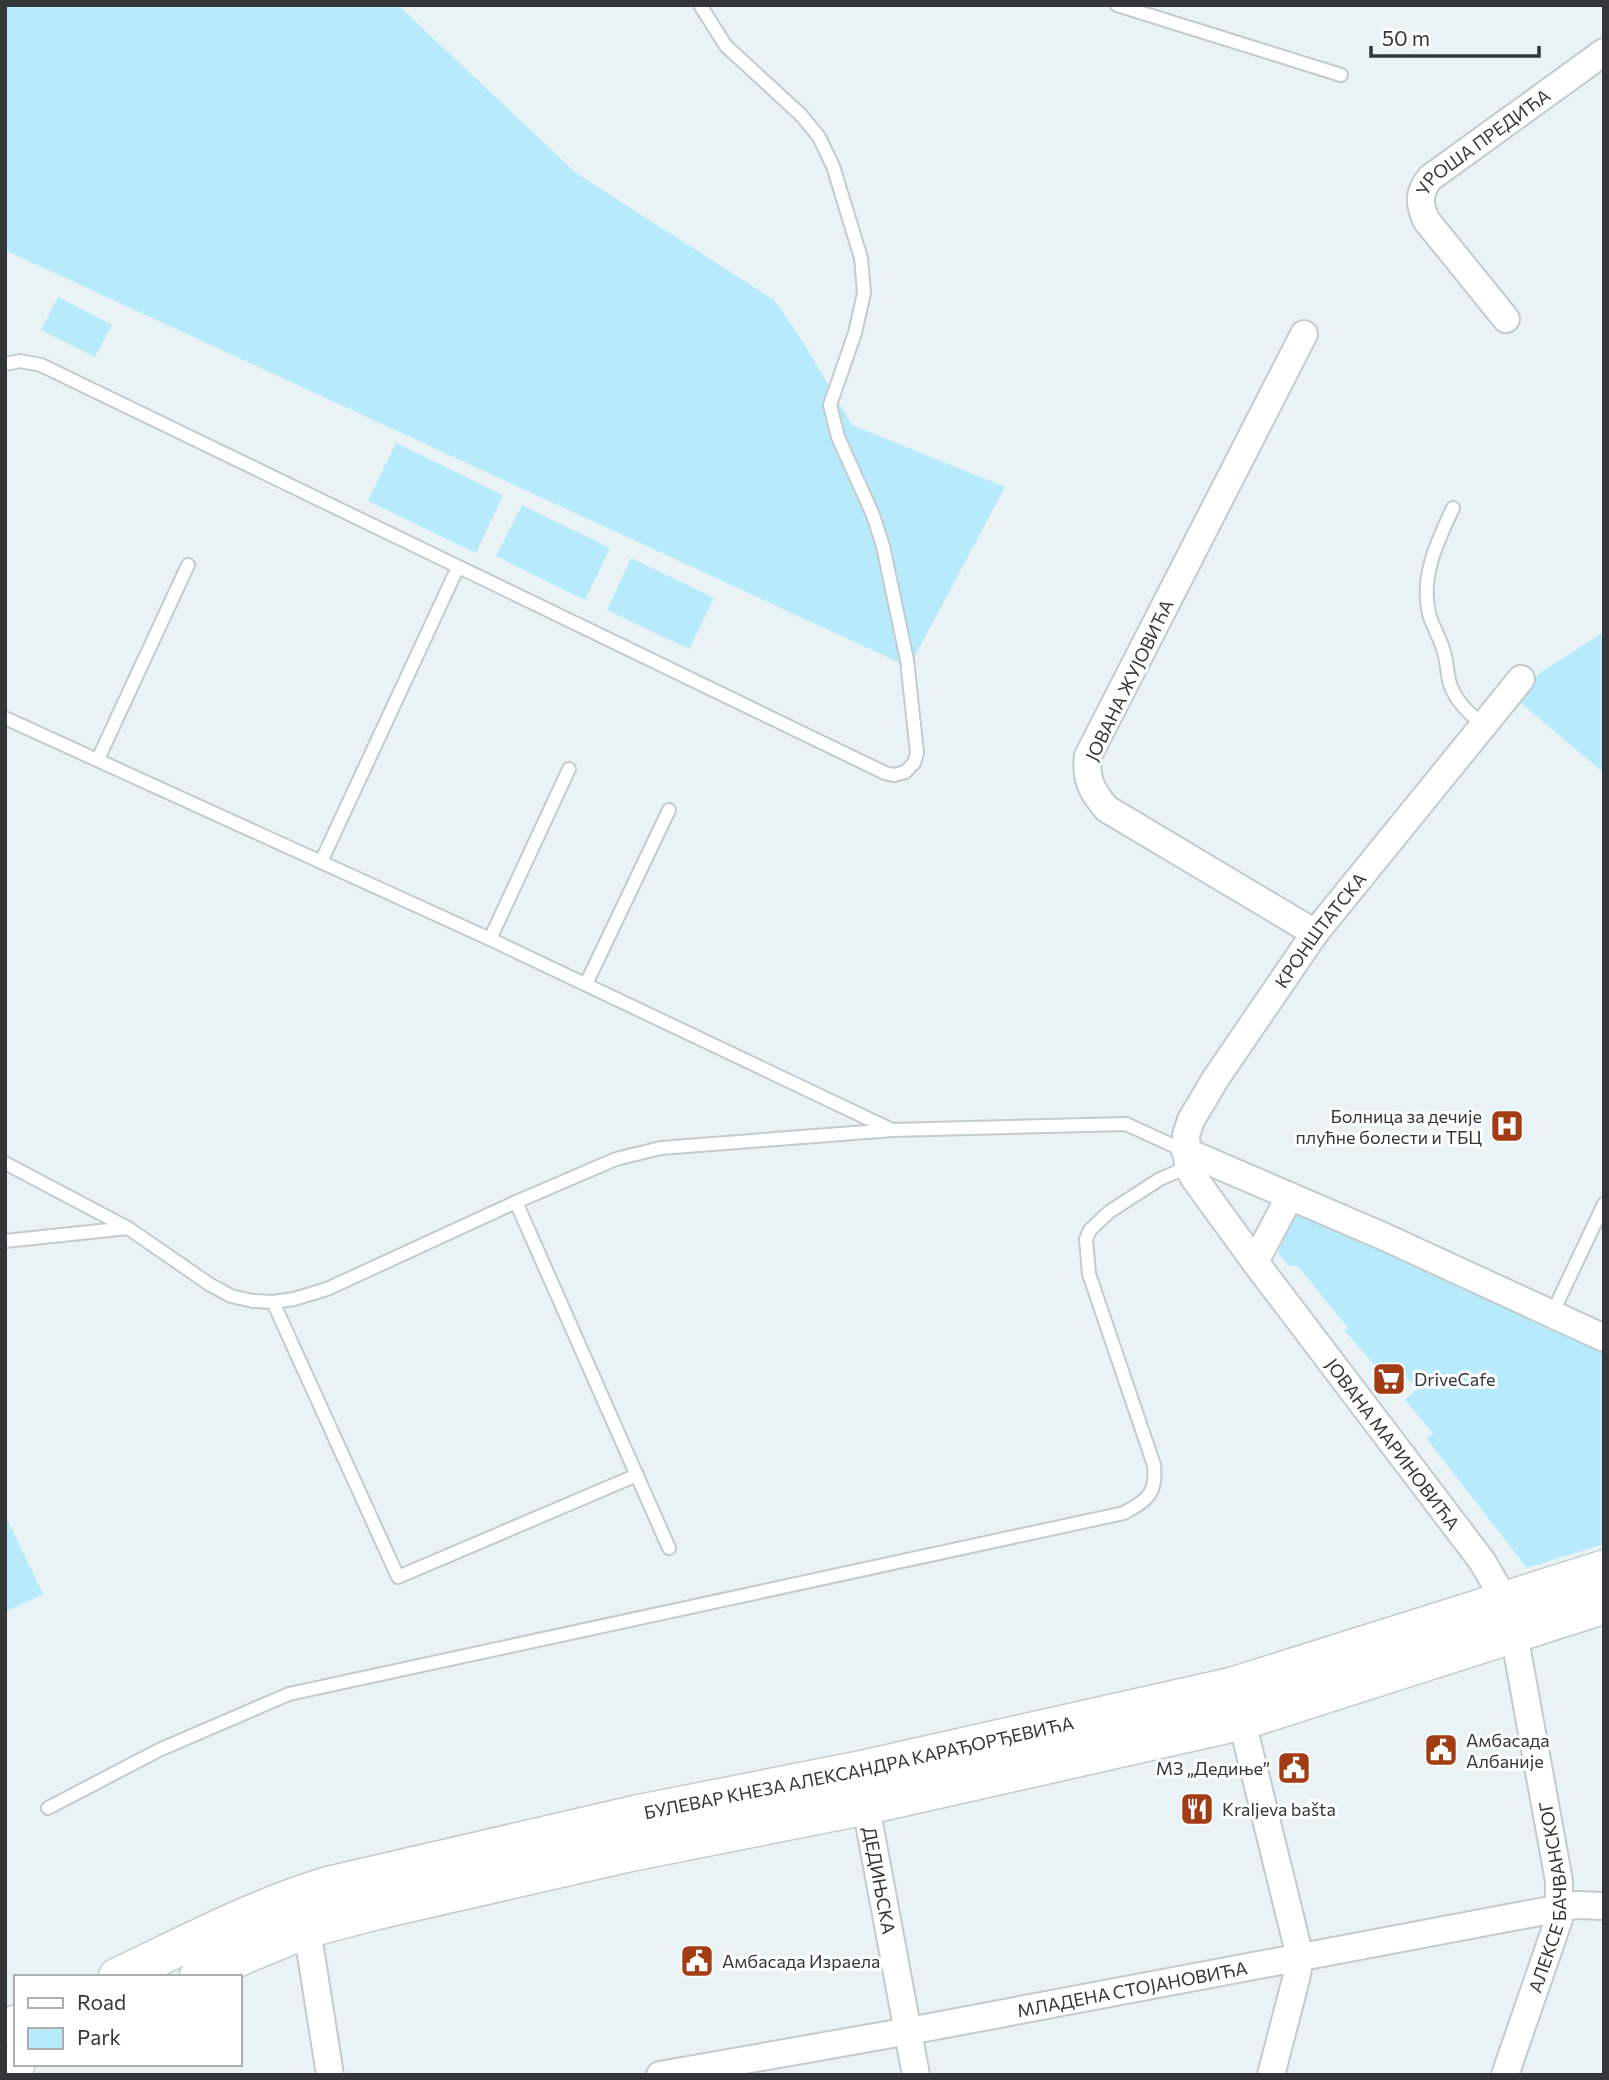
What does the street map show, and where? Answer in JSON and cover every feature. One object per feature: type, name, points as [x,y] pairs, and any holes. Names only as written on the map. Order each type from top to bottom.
[{"type":"street","name":"УРОША ПРЕДИЋА","points":[[1506,319],[1426,220],[1419,197],[1430,178],[1604,51]]},
{"type":"street","name":"ЈОВАНА ЖУЈОВИЋА","points":[[1304,334],[1088,756],[1086,768],[1095,796],[1107,809],[1315,933]]},
{"type":"street","name":"КРОНШТАТСКА","points":[[1186,1159],[1186,1135],[1191,1120],[1216,1078],[1315,933],[1521,679]]},
{"type":"street","points":[[1186,1159],[1290,1196],[1604,1338]]},
{"type":"street","name":"ЈОВАНА МАРИНОВИЋА","points":[[1186,1159],[1255,1262],[1482,1561],[1504,1599],[1514,1634]]},
{"type":"street","points":[[1255,1262],[1290,1196]]},
{"type":"street","name":"БУЛЕВАР КНЕЗА АЛЕКСАНДРА КАРАЂОРЂЕВИЋА","points":[[123,1975],[302,1912],[637,1814],[859,1770],[1238,1703],[1504,1599],[1604,1569]]},
{"type":"street","name":"БУЛЕВАР КНЕЗА АЛЕКСАНДРА КАРАЂОРЂЕВИЋА","points":[[202,1975],[244,1955],[302,1912],[633,1852],[865,1805],[1238,1703],[1514,1634],[1604,1605]]},
{"type":"street","name":"АЛЕКСЕ БАЧВАНСКОГ","points":[[1505,2075],[1561,1908],[1559,1881],[1514,1634]]},
{"type":"street","points":[[1238,1703],[1300,1957],[1271,2075]]},
{"type":"street","name":"ДЕДИЊСКА","points":[[859,1770],[916,2075]]},
{"type":"street","name":"МЛАДЕНА СТОЈАНОВИЋА","points":[[660,2075],[909,2031],[1577,1905],[1604,1906]]},
{"type":"street","points":[[302,1912],[330,2075]]},
{"type":"lane","points":[[5,364],[20,361],[41,365],[885,773],[894,775],[905,772],[916,759],[914,708],[890,572],[873,515],[838,437],[830,405],[855,333],[864,292],[861,258],[833,166],[810,124],[726,46],[700,5]]},
{"type":"lane","points":[[1117,5],[1341,75]]},
{"type":"lane","points":[[1453,508],[1435,545],[1427,600],[1454,694],[1484,726]]},
{"type":"lane","points":[[98,759],[188,565]]},
{"type":"lane","points":[[321,862],[458,567]]},
{"type":"lane","points":[[5,718],[491,939],[892,1130]]},
{"type":"lane","points":[[491,939],[569,769]]},
{"type":"lane","points":[[586,984],[669,810]]},
{"type":"lane","points":[[5,1163],[128,1228],[209,1284],[232,1296],[273,1302],[327,1289],[516,1202],[635,1153],[661,1148],[892,1130],[1126,1124],[1186,1159],[1109,1212],[1090,1230],[1086,1239],[1089,1274],[1154,1465],[1155,1479],[1151,1494],[1124,1513],[289,1694],[159,1750],[48,1808]]},
{"type":"lane","points":[[516,1202],[669,1548]]},
{"type":"lane","points":[[1552,1314],[1604,1203]]},
{"type":"lane","points":[[5,1241],[128,1228]]},
{"type":"lane","points":[[273,1302],[398,1577],[637,1475]]},
{"type":"green space","points":[[5,5],[398,5],[576,173],[774,300],[803,342],[852,425],[1005,487],[909,667],[5,250]]},
{"type":"green space","points":[[58,297],[112,325],[95,357],[41,330]]},
{"type":"green space","points":[[396,443],[503,495],[476,553],[368,501]]},
{"type":"green space","points":[[522,505],[610,548],[585,600],[496,556]]},
{"type":"green space","points":[[631,558],[714,598],[689,649],[607,610]]},
{"type":"green space","points":[[1604,632],[1604,773],[1521,703],[1538,674]]},
{"type":"green space","points":[[1296,1208],[1604,1353],[1604,1544],[1527,1568],[1427,1439],[1433,1433],[1405,1400],[1417,1389],[1399,1369],[1387,1379],[1344,1330],[1348,1328],[1298,1266],[1289,1266],[1278,1253]]},
{"type":"green space","points":[[5,1515],[43,1594],[5,1612]]},
{"type":"place","name":"Болница за дечије плућне болести и ТБЦ","points":[[1507,1126]]},
{"type":"place","name":"DriveCafe","points":[[1389,1379]]},
{"type":"place","name":"Амбасада Албаније","points":[[1441,1750]]},
{"type":"place","name":"МЗ „Дедиње”","points":[[1294,1768]]},
{"type":"place","name":"Kraljeva bašta","points":[[1197,1809]]},
{"type":"place","name":"Амбасада Израела","points":[[697,1961]]}]
